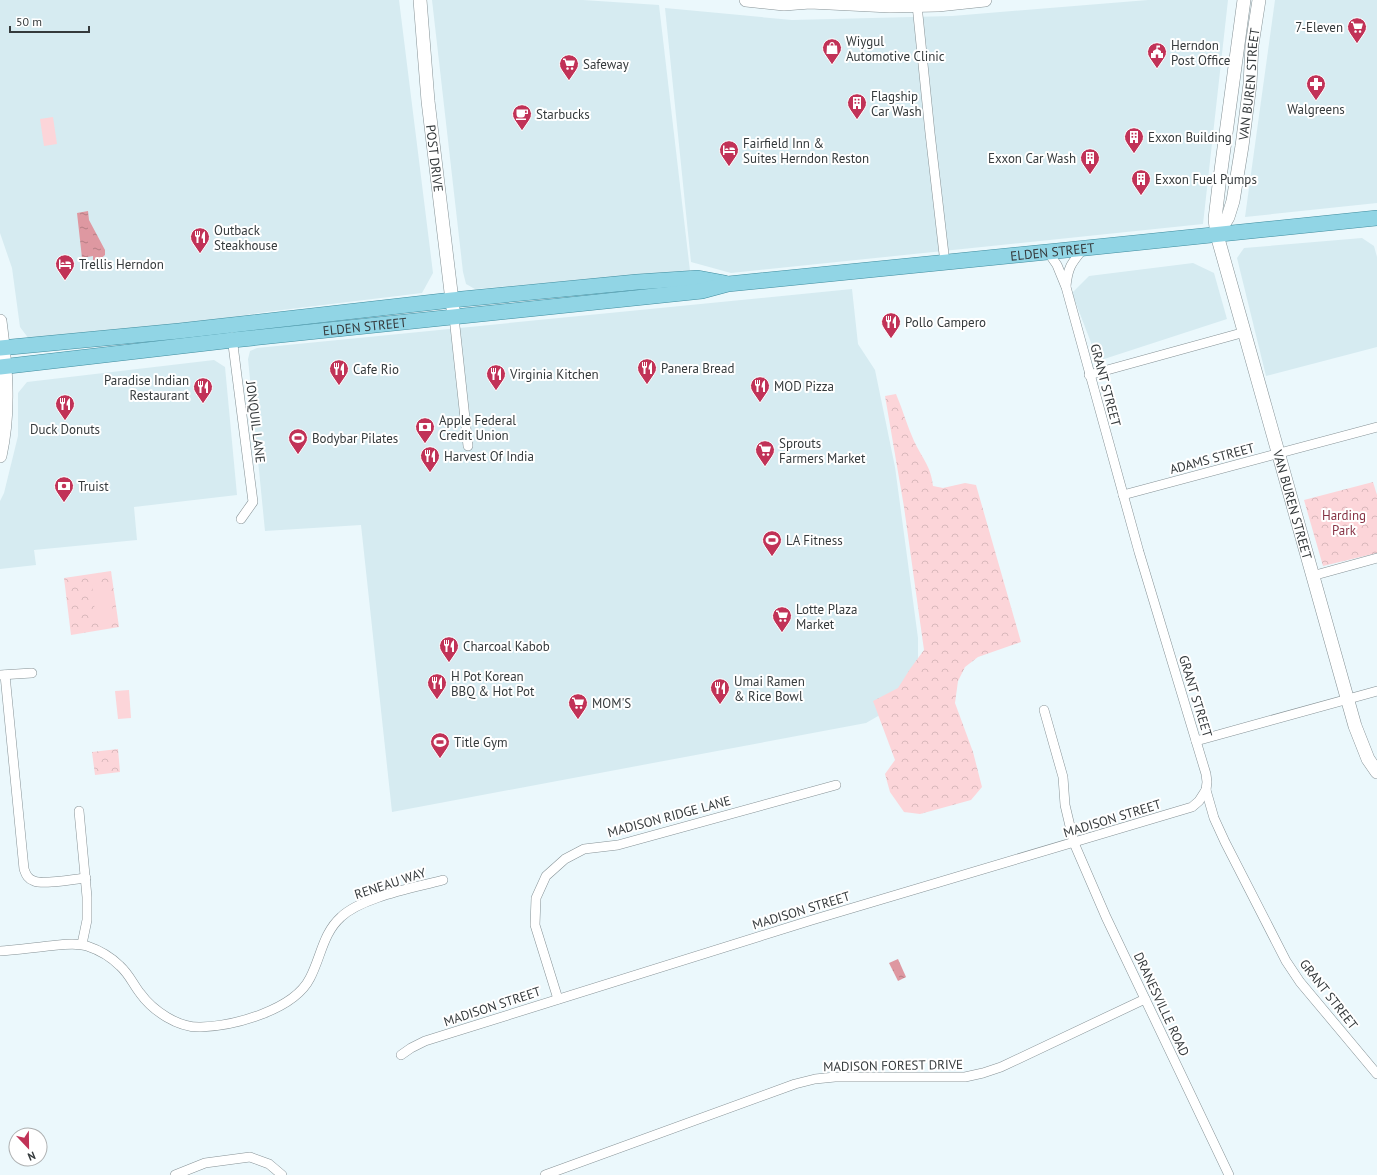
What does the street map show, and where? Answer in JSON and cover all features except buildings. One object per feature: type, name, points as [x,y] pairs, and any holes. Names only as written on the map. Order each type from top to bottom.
[{"type":"main road","name":"ELDEN STREET","points":[[3,366],[233,340],[702,291],[728,284],[1377,218]]},
{"type":"main road","name":"ELDEN STREET","points":[[2,348],[231,325],[452,300],[637,282],[698,278],[728,284]]},
{"type":"street","name":"POST DRIVE","points":[[420,0],[428,101],[454,317]]},
{"type":"street","points":[[746,0],[784,4],[805,1],[878,6],[938,5],[985,0]]},
{"type":"street","name":"VAN BUREN STREET","points":[[1244,0],[1215,219],[1217,235],[1312,576],[1348,699],[1362,743],[1368,758],[1377,772]]},
{"type":"street","name":"VAN BUREN STREET","points":[[1217,235],[1228,217],[1233,201],[1248,100],[1252,45],[1259,0]]},
{"type":"street","points":[[917,5],[945,263]]},
{"type":"street","points":[[1230,107],[1248,100]]},
{"type":"street","name":"GRANT STREET","points":[[1066,287],[1068,272],[1072,263],[1083,249]]},
{"type":"street","name":"GRANT STREET","points":[[1048,252],[1057,265],[1066,287],[1123,495],[1206,774],[1206,790],[1214,818],[1286,961],[1300,982],[1377,1074]]},
{"type":"street","points":[[454,317],[468,446]]},
{"type":"street","points":[[0,321],[7,410],[6,428],[0,456]]},
{"type":"street","name":"JONQUIL LANE","points":[[231,325],[253,502],[241,519]]},
{"type":"street","points":[[1089,375],[1245,332]]},
{"type":"street","name":"ADAMS STREET","points":[[1123,495],[1377,427]]},
{"type":"street","points":[[1312,576],[1377,558]]},
{"type":"street","points":[[32,672],[2,675],[24,869],[26,875],[30,879],[40,882],[86,878]]},
{"type":"street","points":[[1196,741],[1377,691]]},
{"type":"street","name":"DRANESVILLE ROAD","points":[[1044,710],[1063,777],[1065,805],[1074,843],[1106,917],[1229,1175]]},
{"type":"street","name":"MADISON RIDGE LANE","points":[[558,999],[535,925],[536,898],[546,876],[565,859],[584,849],[618,845],[836,785]]},
{"type":"street","name":"MADISON STREET","points":[[401,1055],[425,1041],[558,999],[1016,858],[1074,843],[1192,807],[1199,801],[1206,790]]},
{"type":"street","points":[[79,811],[88,909],[82,944]]},
{"type":"street","name":"RENEAU WAY","points":[[0,951],[82,944],[109,957],[120,966],[128,974],[146,1001],[170,1019],[191,1027],[222,1025],[271,1011],[281,1006],[296,994],[310,978],[329,932],[341,917],[349,910],[366,902],[443,880]]},
{"type":"street","name":"MADISON FOREST DRIVE","points":[[549,1174],[795,1084],[815,1079],[835,1077],[952,1078],[984,1073],[1001,1067],[1145,999]]},
{"type":"street","points":[[174,1175],[205,1163],[250,1156],[269,1164],[282,1175]]},
{"type":"shaded area","points":[[0,0],[399,0],[433,273],[422,293],[183,324],[29,339],[20,327],[12,268],[0,233]]},
{"type":"shaded area","points":[[432,0],[583,0],[659,5],[690,271],[475,289],[466,284],[463,272]]},
{"type":"shaded area","points":[[1148,0],[1228,0],[1203,224],[731,273],[691,262],[665,8],[792,20],[952,16]]},
{"type":"shaded area","points":[[1275,0],[1377,0],[1377,203],[1245,217]]},
{"type":"shaded area","points":[[1362,238],[1374,246],[1377,257],[1377,347],[1266,376],[1237,258],[1244,248]]},
{"type":"shaded area","points":[[1193,263],[1214,273],[1227,319],[1098,361],[1072,293],[1089,276]]},
{"type":"shaded area","points":[[852,289],[858,344],[875,370],[895,467],[918,638],[918,675],[906,700],[866,723],[392,812],[361,525],[265,531],[248,359],[250,351],[257,348]]},
{"type":"shaded area","points":[[214,360],[225,367],[237,495],[134,507],[137,540],[34,550],[36,565],[0,569],[0,501],[4,493],[18,436],[18,393],[27,382]]},
{"type":"green space","points":[[53,117],[57,144],[44,146],[40,119]]},
{"type":"green space","points":[[896,394],[917,447],[928,467],[933,486],[943,488],[965,483],[976,485],[1021,642],[978,657],[965,667],[958,681],[955,703],[973,752],[982,787],[971,800],[920,814],[904,812],[890,792],[885,774],[895,760],[873,701],[898,688],[924,650],[904,507],[885,396]]},
{"type":"green space","name":"Harding Park","points":[[1373,482],[1377,495],[1377,553],[1323,566],[1304,500]]},
{"type":"green space","points":[[111,571],[119,627],[71,635],[64,578]]},
{"type":"green space","points":[[109,582],[114,620],[96,622],[92,584]]},
{"type":"green space","points":[[129,690],[131,718],[118,719],[115,691]]},
{"type":"green space","points":[[118,749],[120,772],[95,775],[92,752]]},
{"type":"water","points":[[88,211],[89,220],[105,250],[105,255],[98,261],[93,261],[93,256],[82,258],[77,213]]},
{"type":"water","points":[[898,959],[906,977],[898,981],[889,963]]},
{"type":"place","name":"7-Eleven","points":[[1357,44]]},
{"type":"place","name":"Wiygul Automotive Clinic","points":[[832,65]]},
{"type":"place","name":"Herndon Post Office","points":[[1157,69]]},
{"type":"place","name":"Safeway","points":[[569,81]]},
{"type":"place","name":"Walgreens","points":[[1316,101]]},
{"type":"place","name":"Flagship Car Wash","points":[[857,120]]},
{"type":"place","name":"Starbucks","points":[[522,131]]},
{"type":"place","name":"Exxon Building","points":[[1134,154]]},
{"type":"place","name":"Fairfield Inn & Suites Herndon Reston","points":[[729,167]]},
{"type":"place","name":"Exxon Car Wash","points":[[1090,175]]},
{"type":"place","name":"Exxon Fuel Pumps","points":[[1141,196]]},
{"type":"place","name":"Outback Steakhouse","points":[[200,254]]},
{"type":"place","name":"Trellis Herndon","points":[[65,281]]},
{"type":"place","name":"Pollo Campero","points":[[891,339]]},
{"type":"place","name":"Panera Bread","points":[[647,385]]},
{"type":"place","name":"Cafe Rio","points":[[339,386]]},
{"type":"place","name":"Virginia Kitchen","points":[[496,391]]},
{"type":"place","name":"MOD Pizza","points":[[760,403]]},
{"type":"place","name":"Paradise Indian Restaurant","points":[[203,404]]},
{"type":"place","name":"Duck Donuts","points":[[65,421]]},
{"type":"place","name":"Apple Federal Credit Union","points":[[425,444]]},
{"type":"place","name":"Bodybar Pilates","points":[[298,455]]},
{"type":"place","name":"Sprouts Farmers Market","points":[[765,467]]},
{"type":"place","name":"Harvest Of India","points":[[430,473]]},
{"type":"place","name":"Truist","points":[[64,503]]},
{"type":"place","name":"LA Fitness","points":[[772,557]]},
{"type":"place","name":"Lotte Plaza Market","points":[[782,633]]},
{"type":"place","name":"Charcoal Kabob","points":[[449,663]]},
{"type":"place","name":"H Pot Korean BBQ & Hot Pot","points":[[437,700]]},
{"type":"place","name":"Umai Ramen & Rice Bowl","points":[[720,705]]},
{"type":"place","name":"MOM'S","points":[[578,720]]},
{"type":"place","name":"Title Gym","points":[[440,759]]}]
